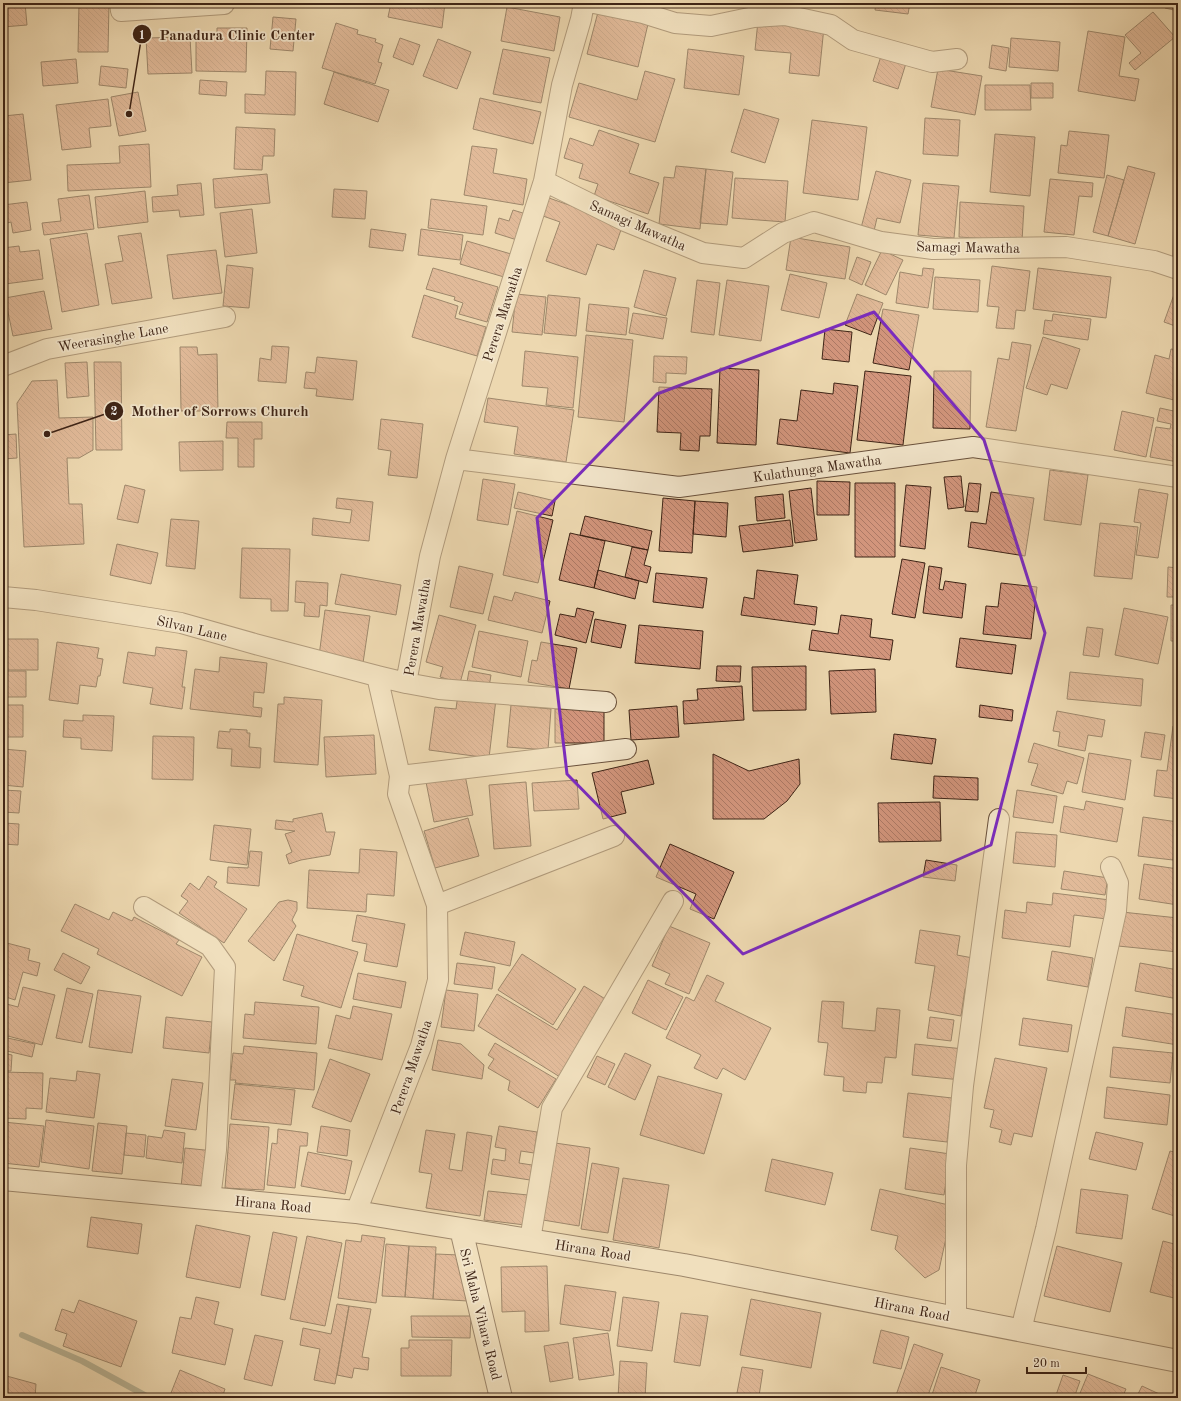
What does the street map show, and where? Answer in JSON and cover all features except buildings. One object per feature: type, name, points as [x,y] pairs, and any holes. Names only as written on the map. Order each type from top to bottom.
[{"type":"street","points":[[120,3],[121,11],[224,4]]},
{"type":"street","name":"Perera Mawatha","points":[[356,1212],[421,1046],[438,980],[437,905],[398,794],[400,776],[377,676],[406,683],[430,556],[456,459],[544,182],[562,86],[584,3]]},
{"type":"street","points":[[594,3],[643,12],[675,24],[711,26],[754,17],[785,15],[831,25],[853,40],[932,62],[957,59]]},
{"type":"street","name":"Samagi Mawatha","points":[[544,182],[625,221],[702,253],[744,258],[783,233],[814,222],[882,242],[933,249],[1066,247],[1154,261],[1178,269]]},
{"type":"street","name":"Weerasinghe Lane","points":[[3,366],[47,349],[225,318]]},
{"type":"street","name":"Kulathunga Mawatha","points":[[456,459],[679,487],[973,447],[1178,477]]},
{"type":"street","name":"Silvan Lane","points":[[3,597],[36,600],[181,623],[377,676]]},
{"type":"street","points":[[406,683],[438,688],[606,702]]},
{"type":"street","points":[[400,776],[626,749]]},
{"type":"street","points":[[956,1318],[956,1165],[964,1086],[998,819]]},
{"type":"street","points":[[437,905],[614,836]]},
{"type":"street","points":[[1021,1330],[1046,1229],[1116,912],[1118,883],[1110,867]]},
{"type":"street","points":[[530,1240],[552,1108],[673,901]]},
{"type":"street","points":[[144,907],[210,946],[224,968],[216,1150],[210,1199]]},
{"type":"street","name":"Hirana Road","points":[[3,1179],[356,1212],[684,1265],[1178,1361]]},
{"type":"street","name":"Sri Maha Vihara Road","points":[[461,1230],[502,1398]]},
{"type":"highlighted area","points":[[874,312],[984,440],[1045,633],[991,845],[743,954],[567,774],[537,518],[657,394]]},
{"type":"waterway","points":[[22,1335],[82,1361],[150,1398]]},
{"type":"place","name":"Panadura Clinic Center","points":[[129,114]]},
{"type":"place","name":"Mother of Sorrows Church","points":[[47,434]]}]
